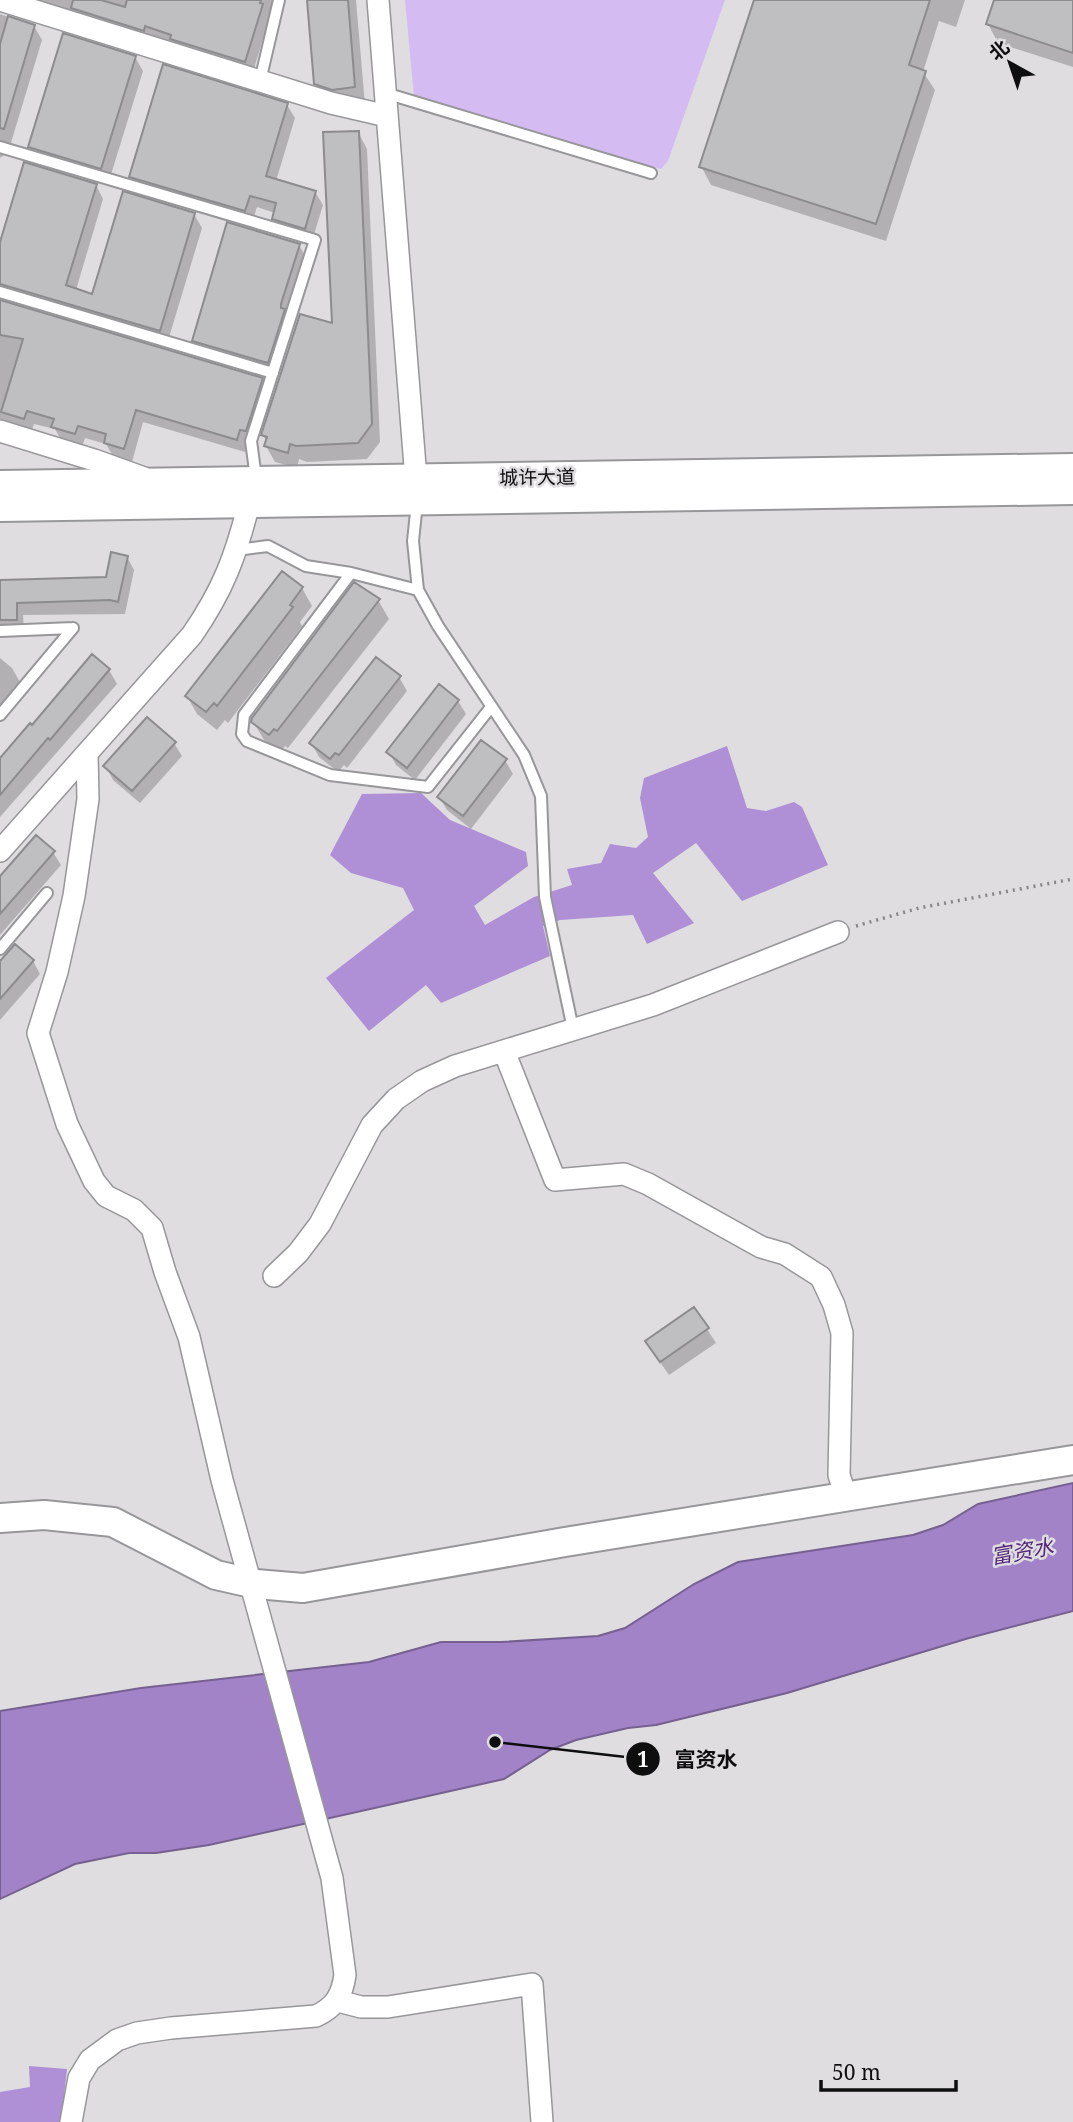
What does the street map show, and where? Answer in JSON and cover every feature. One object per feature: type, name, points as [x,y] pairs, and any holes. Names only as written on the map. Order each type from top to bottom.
[{"type":"main road","name":"城许大道","points":[[0,507],[253,492],[1073,468]]},
{"type":"main road","name":"城许大道","points":[[0,485],[156,483],[253,492]]},
{"type":"main road","name":"城许大道","points":[[417,489],[1073,489]]},
{"type":"main road","points":[[0,1518],[44,1515],[113,1522],[216,1575],[250,1583],[303,1588],[1073,1460]]},
{"type":"street","points":[[0,0],[331,103],[387,116]]},
{"type":"street","points":[[378,0],[417,489]]},
{"type":"street","points":[[0,431],[94,460],[156,483]]},
{"type":"street","points":[[0,851],[192,635],[222,587],[237,550],[253,492]]},
{"type":"street","points":[[71,2122],[79,2078],[90,2060],[117,2040],[137,2033],[171,2028],[310,2018],[328,2010],[338,2001],[345,1975],[332,1878],[222,1480],[189,1337],[164,1272],[152,1228],[134,1210],[106,1196],[94,1181],[67,1124],[38,1033],[57,972],[74,897],[88,799],[87,753]]},
{"type":"street","points":[[274,1276],[298,1253],[320,1223],[362,1140],[383,1112],[422,1081],[455,1066],[653,1005],[838,932]]},
{"type":"street","points":[[504,1051],[555,1180],[624,1174],[648,1184],[761,1247],[785,1254],[821,1277],[834,1305],[842,1333],[839,1475],[846,1497]]},
{"type":"street","points":[[338,2001],[361,2007],[388,2007],[531,1984],[542,2122]]},
{"type":"lane","points":[[260,81],[279,0]]},
{"type":"lane","points":[[385,93],[651,173]]},
{"type":"lane","points":[[0,147],[315,240],[251,441],[253,492]]},
{"type":"lane","points":[[0,292],[273,373]]},
{"type":"lane","points":[[417,489],[413,541],[418,590],[438,626],[524,755],[541,796],[545,897],[573,1029]]},
{"type":"lane","points":[[237,550],[268,546],[306,566],[351,572],[418,590]]},
{"type":"lane","points":[[351,572],[244,715],[242,734],[247,741],[330,775],[428,787],[491,707]]},
{"type":"lane","points":[[0,631],[73,628],[0,715]]},
{"type":"lane","points":[[0,949],[47,893]]},
{"type":"path","points":[[838,932],[919,908],[1073,879]]},
{"type":"shaded area","points":[[405,0],[725,0],[668,161],[661,169],[414,97]]},
{"type":"shaded area","points":[[727,746],[747,808],[766,811],[794,802],[802,807],[828,865],[742,901],[696,843],[653,873],[694,923],[647,944],[633,915],[560,920],[543,926],[550,956],[441,1003],[426,985],[369,1031],[326,978],[414,910],[403,888],[351,873],[330,855],[362,794],[421,793],[450,820],[526,852],[528,866],[474,906],[485,925],[534,897],[572,885],[567,869],[601,863],[610,844],[636,848],[648,837],[640,798],[644,778]]},
{"type":"shaded area","points":[[29,2066],[67,2069],[61,2122],[0,2122],[0,2092],[30,2087]]},
{"type":"water","points":[[1073,1483],[1073,1611],[969,1638],[787,1693],[656,1725],[628,1728],[576,1740],[550,1750],[504,1779],[209,1845],[156,1853],[129,1853],[75,1864],[0,1899],[0,1711],[141,1688],[369,1662],[441,1642],[502,1642],[598,1636],[625,1628],[694,1584],[738,1562],[913,1535],[943,1525],[978,1504]]},
{"type":"building","points":[[73,0],[101,0],[125,7],[127,0],[261,0],[260,3],[263,4],[245,62],[170,39],[171,35],[145,26],[144,31],[71,8]]},
{"type":"building","points":[[307,0],[348,0],[355,87],[332,90],[314,84]]},
{"type":"building","points":[[754,0],[930,0],[909,65],[926,71],[876,224],[699,167]]},
{"type":"building","points":[[994,0],[1073,0],[1073,53],[986,24]]},
{"type":"building","points":[[8,16],[35,25],[4,129],[0,128],[0,44]]},
{"type":"building","points":[[63,33],[136,56],[101,169],[28,147]]},
{"type":"building","points":[[163,64],[288,103],[266,176],[316,191],[305,229],[272,219],[276,203],[250,196],[245,211],[129,177]]},
{"type":"building","points":[[359,131],[372,424],[358,443],[290,444],[288,453],[264,446],[267,437],[261,435],[300,314],[332,323],[323,132]]},
{"type":"building","points":[[24,162],[97,184],[66,285],[92,294],[123,191],[195,213],[160,331],[0,284],[0,242]]},
{"type":"building","points":[[227,222],[300,244],[281,304],[281,308],[285,309],[268,363],[192,341]]},
{"type":"building","points":[[0,300],[263,378],[246,431],[240,430],[237,440],[136,410],[124,449],[104,443],[106,434],[78,426],[75,434],[51,427],[54,419],[27,411],[24,419],[1,412],[23,339],[0,335]]},
{"type":"building","points":[[111,552],[128,556],[118,602],[17,603],[17,620],[0,620],[0,580],[106,577]]},
{"type":"building","points":[[282,571],[303,587],[290,605],[293,607],[217,706],[214,703],[206,712],[185,696]]},
{"type":"building","points":[[354,582],[380,599],[277,731],[274,729],[269,735],[251,722],[252,718]]},
{"type":"building","points":[[92,654],[110,669],[0,795],[0,758],[30,723],[32,725]]},
{"type":"building","points":[[376,657],[401,676],[339,755],[335,753],[330,759],[309,743]]},
{"type":"building","points":[[439,684],[459,700],[407,768],[386,752]]},
{"type":"building","points":[[147,717],[176,742],[132,791],[103,766]]},
{"type":"building","points":[[481,740],[507,759],[463,816],[437,797]]},
{"type":"building","points":[[36,835],[55,851],[0,914],[0,876]]},
{"type":"building","points":[[15,944],[34,960],[0,999],[0,961]]},
{"type":"building","points":[[694,1307],[709,1328],[660,1362],[645,1341]]},
{"type":"place","name":"富资水","points":[[495,1742]]}]
